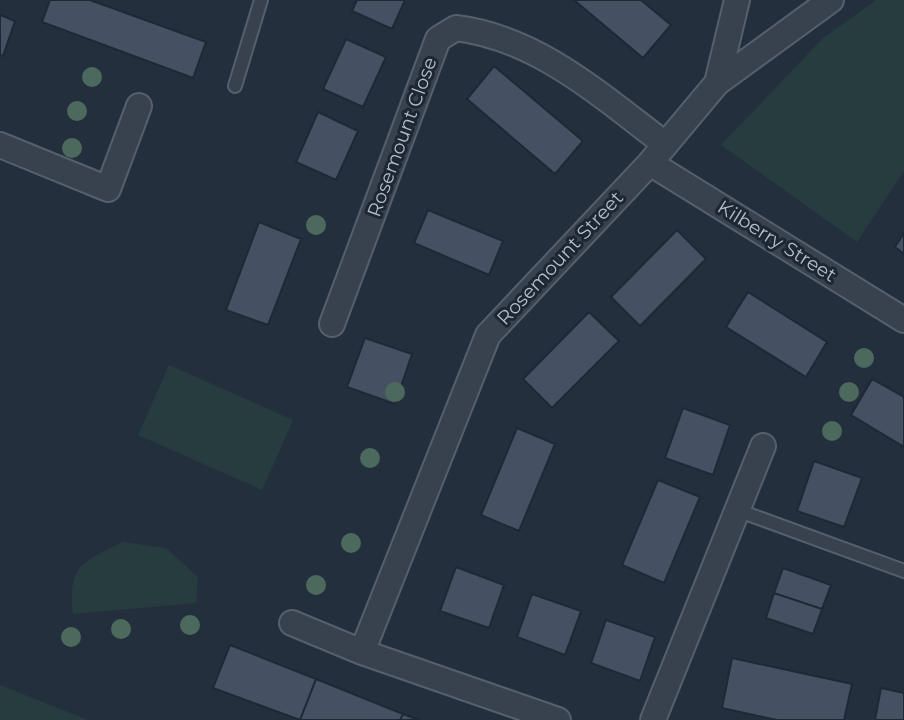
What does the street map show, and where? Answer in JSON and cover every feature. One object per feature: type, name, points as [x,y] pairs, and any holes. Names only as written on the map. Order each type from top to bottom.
[{"type":"street","name":"Rosemount Street","points":[[362,652],[488,335],[658,153],[717,83],[737,0]]},
{"type":"street","points":[[717,83],[831,0]]},
{"type":"street","name":"Rosemount Close","points":[[332,324],[438,39],[456,28],[488,32],[525,46],[585,84],[658,153]]},
{"type":"street","points":[[0,145],[108,189],[139,106]]},
{"type":"street","name":"Kilberry Street","points":[[658,153],[904,320]]},
{"type":"street","points":[[653,720],[763,446]]},
{"type":"street","points":[[292,623],[362,652],[558,720]]},
{"type":"lane","points":[[235,86],[261,0]]},
{"type":"lane","points":[[737,510],[904,571]]},
{"type":"green space","points":[[876,0],[904,0],[904,171],[857,242],[721,145],[823,38]]},
{"type":"green space","points":[[169,365],[293,420],[262,490],[138,435]]},
{"type":"green space","points":[[123,542],[166,548],[198,577],[196,603],[73,614],[73,585],[81,567],[98,554]]},
{"type":"green space","points":[[0,685],[88,720],[0,720]]},
{"type":"building","points":[[50,0],[90,0],[206,42],[193,78],[42,22]]},
{"type":"building","points":[[357,0],[405,0],[392,29],[352,11]]},
{"type":"building","points":[[574,0],[641,0],[671,25],[643,58]]},
{"type":"building","points":[[0,15],[15,21],[3,56],[0,55]]},
{"type":"building","points":[[346,39],[386,57],[363,107],[323,89]]},
{"type":"building","points":[[494,66],[583,141],[555,174],[467,99]]},
{"type":"building","points":[[318,112],[358,131],[336,180],[296,162]]},
{"type":"building","points":[[428,210],[503,241],[489,275],[414,243]]},
{"type":"building","points":[[259,222],[301,239],[268,325],[226,310]]},
{"type":"building","points":[[677,230],[706,259],[640,326],[611,297]]},
{"type":"building","points":[[904,233],[904,254],[895,247]]},
{"type":"building","points":[[748,292],[827,342],[806,377],[726,327]]},
{"type":"building","points":[[589,312],[619,341],[552,408],[523,379]]},
{"type":"building","points":[[365,338],[412,354],[395,404],[347,387]]},
{"type":"building","points":[[872,379],[904,397],[904,447],[851,415]]},
{"type":"building","points":[[683,408],[730,425],[713,475],[665,458]]},
{"type":"building","points":[[517,428],[555,444],[519,531],[481,515]]},
{"type":"building","points":[[814,461],[862,478],[844,527],[797,511]]},
{"type":"building","points":[[658,480],[700,497],[664,583],[622,565]]},
{"type":"building","points":[[456,567],[504,585],[489,628],[440,611]]},
{"type":"building","points":[[783,568],[831,585],[822,609],[774,593]]},
{"type":"building","points":[[774,593],[822,609],[813,634],[766,618]]},
{"type":"building","points":[[532,594],[581,611],[565,655],[517,637]]},
{"type":"building","points":[[606,620],[655,637],[640,681],[591,663]]},
{"type":"building","points":[[230,645],[316,679],[300,720],[213,688]]},
{"type":"building","points":[[732,658],[852,684],[844,720],[777,720],[722,708]]},
{"type":"building","points":[[316,679],[403,714],[400,720],[300,720]]},
{"type":"building","points":[[881,688],[904,693],[904,720],[875,720]]},
{"type":"building","points":[[403,714],[419,720],[400,720]]}]
